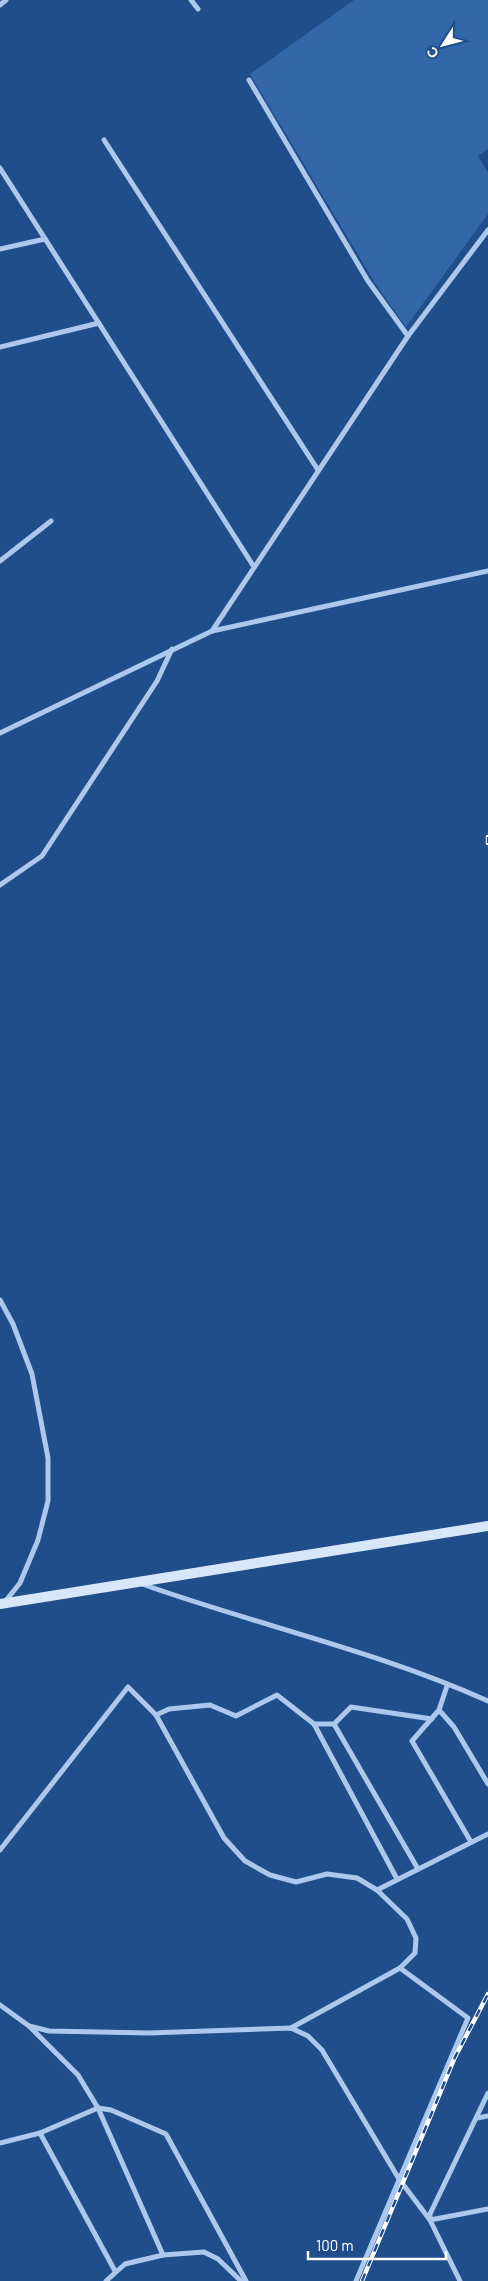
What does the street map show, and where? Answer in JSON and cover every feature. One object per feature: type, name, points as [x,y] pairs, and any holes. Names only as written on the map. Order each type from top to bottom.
[{"type":"street","points":[[0,4],[6,0]]},
{"type":"street","points":[[191,0],[198,9]]},
{"type":"street","points":[[249,80],[368,281],[408,336]]},
{"type":"street","points":[[104,140],[318,470]]},
{"type":"street","points":[[0,168],[254,567]]},
{"type":"street","points":[[212,630],[408,336],[488,230]]},
{"type":"street","points":[[0,250],[45,239]]},
{"type":"street","points":[[0,347],[99,323]]},
{"type":"street","points":[[0,561],[51,521]]},
{"type":"street","points":[[0,733],[212,630],[488,572]]},
{"type":"street","points":[[0,885],[42,856],[157,681],[172,649]]},
{"type":"street","points":[[0,1300],[13,1324],[32,1374],[48,1458],[48,1501],[38,1540],[20,1583],[2,1604]]},
{"type":"street","points":[[2,1604],[488,1526]]},
{"type":"street","points":[[137,1582],[199,1604],[383,1659],[488,1701]]},
{"type":"street","points":[[447,1686],[440,1710],[412,1741],[471,1842]]},
{"type":"street","points":[[0,1850],[128,1687],[156,1715],[224,1838],[245,1861],[270,1874],[296,1882],[327,1874],[357,1878],[377,1890],[407,1919],[416,1938],[415,1953],[400,1968],[291,2028],[149,2033],[49,2031],[29,2026]]},
{"type":"street","points":[[156,1715],[169,1709],[210,1705],[236,1716],[277,1695],[314,1724],[397,1880]]},
{"type":"street","points":[[314,1724],[334,1724],[351,1707],[432,1719]]},
{"type":"street","points":[[440,1710],[454,1727],[488,1784]]},
{"type":"street","points":[[334,1724],[418,1869]]},
{"type":"street","points":[[377,1890],[488,1834]]},
{"type":"street","points":[[356,2281],[468,2018],[400,1968]]},
{"type":"street","points":[[0,2005],[29,2026],[78,2075],[98,2108],[163,2255]]},
{"type":"street","points":[[291,2028],[308,2036],[322,2050],[399,2179],[430,2220],[460,2281]]},
{"type":"street","points":[[430,2220],[430,2214],[488,2093]]},
{"type":"street","points":[[0,2142],[40,2134],[98,2108],[111,2110],[166,2134],[246,2281]]},
{"type":"street","points":[[477,2118],[488,2116]]},
{"type":"street","points":[[40,2134],[115,2271]]},
{"type":"street","points":[[430,2220],[488,2209]]},
{"type":"street","points":[[106,2281],[125,2264],[163,2255],[204,2252],[218,2259],[241,2281]]},
{"type":"shaded area","points":[[354,0],[488,0],[488,149],[478,156],[488,172],[488,214],[406,327],[375,283],[250,74]]},
{"type":"railway","points":[[488,837],[488,843]]},
{"type":"railway","points":[[362,2281],[455,2057],[488,1994]]}]
